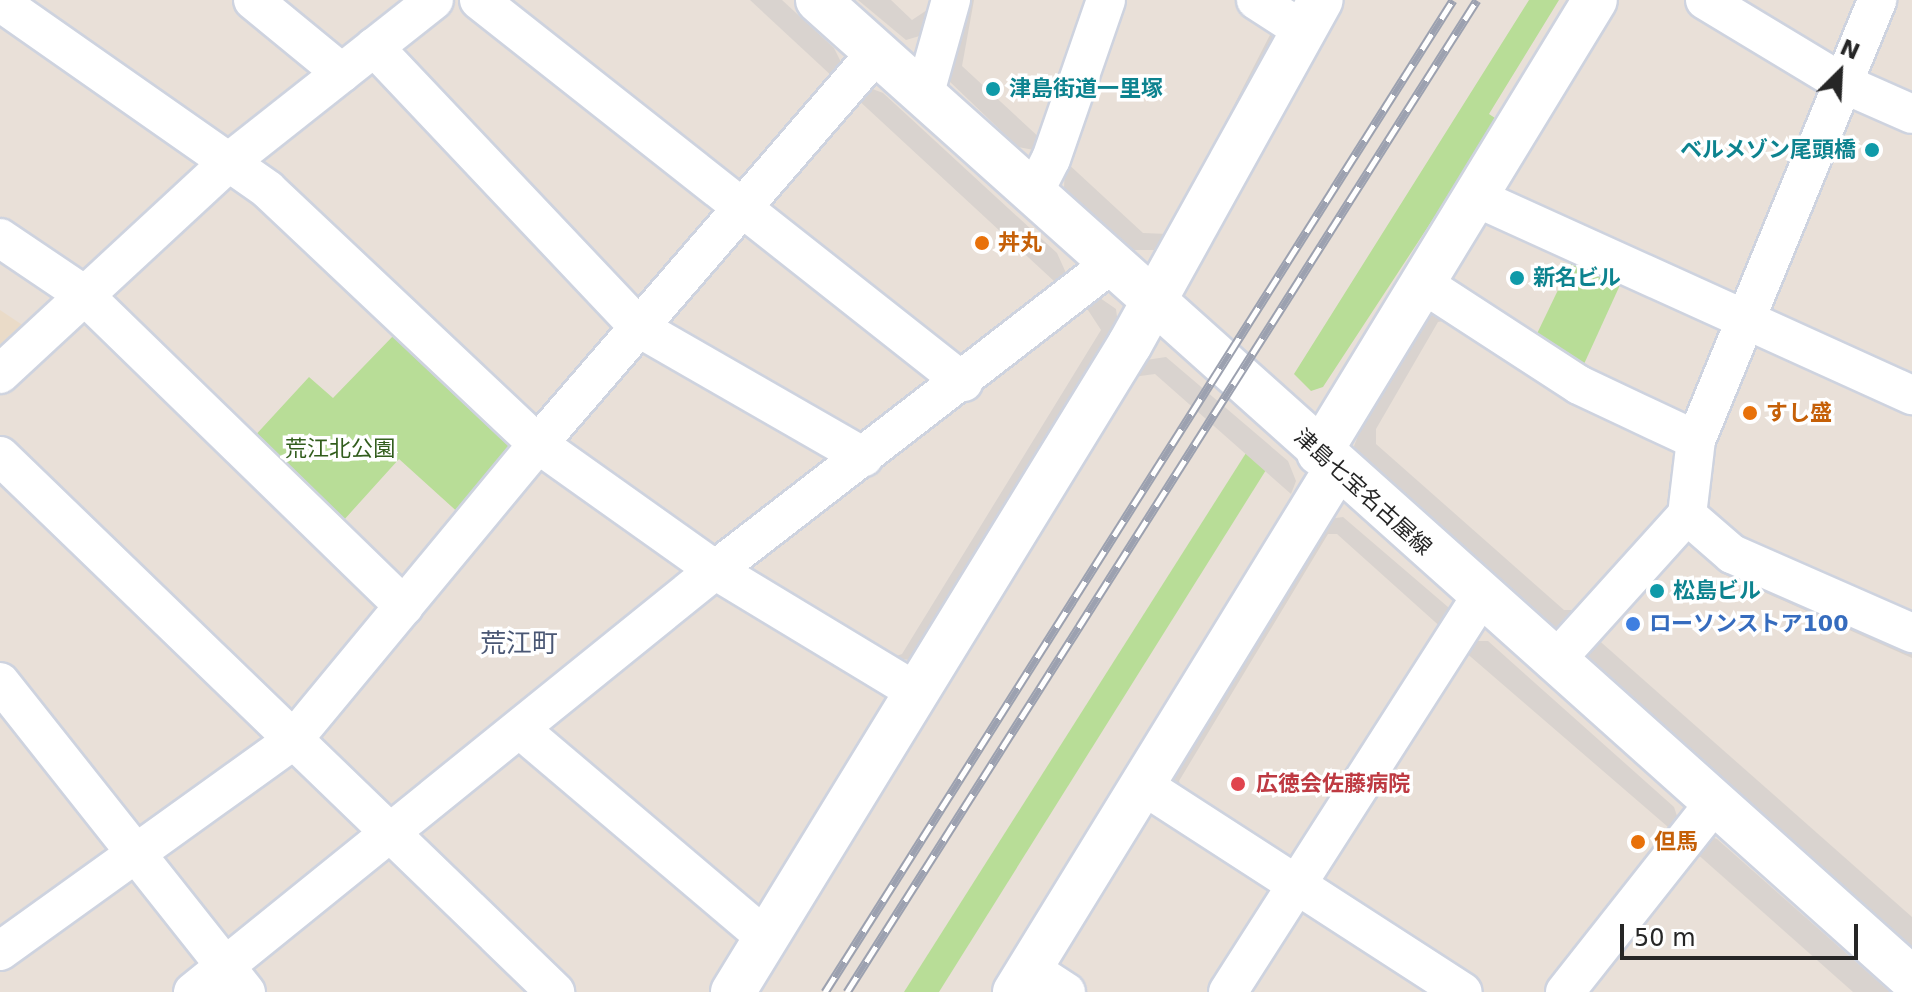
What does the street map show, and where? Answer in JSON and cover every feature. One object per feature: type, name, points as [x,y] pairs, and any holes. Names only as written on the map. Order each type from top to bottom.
[{"type":"street","points":[[253,0],[342,73]]},
{"type":"street","points":[[0,374],[229,162],[434,0]]},
{"type":"street","points":[[479,0],[963,382]]},
{"type":"street","name":"津島七宝名古屋線","points":[[818,0],[1153,305],[1912,979]]},
{"type":"street","points":[[924,96],[951,0]]},
{"type":"street","points":[[1033,194],[1051,159],[1106,0]]},
{"type":"street","points":[[733,992],[1153,305],[1313,15],[1256,0]]},
{"type":"street","points":[[1066,992],[1022,980],[1141,784],[1328,460],[1422,283],[1595,0]]},
{"type":"street","points":[[1705,0],[1844,84],[1912,114]]},
{"type":"street","points":[[1554,662],[1687,515],[1696,440],[1877,0]]},
{"type":"street","points":[[0,2],[268,190],[538,444],[715,570],[915,691]]},
{"type":"street","points":[[374,47],[641,329],[864,457]]},
{"type":"street","points":[[0,951],[292,741],[538,444],[641,329],[876,53]]},
{"type":"street","points":[[1475,197],[1912,395]]},
{"type":"street","points":[[0,238],[83,294],[404,606]]},
{"type":"street","points":[[193,992],[236,978],[393,835],[715,570],[963,382],[1110,265]]},
{"type":"street","points":[[1422,283],[1579,385],[1696,440]]},
{"type":"street","points":[[0,456],[555,992]]},
{"type":"street","points":[[1687,515],[1732,554],[1912,633]]},
{"type":"street","points":[[1228,992],[1481,596]]},
{"type":"street","points":[[0,682],[236,978]]},
{"type":"street","points":[[521,730],[766,938]]},
{"type":"street","points":[[1141,784],[1463,992]]},
{"type":"street","points":[[1565,992],[1714,803]]},
{"type":"shaded area","points":[[750,0],[782,0],[834,48],[841,62],[834,78]]},
{"type":"shaded area","points":[[858,0],[891,0],[912,20],[933,6],[923,35],[906,40]]},
{"type":"shaded area","points":[[964,0],[974,0],[962,66],[1042,140],[1034,150],[1018,147],[947,79]]},
{"type":"shaded area","points":[[1274,27],[1279,32],[1161,250],[1131,250],[1064,189],[1065,161],[1143,233],[1168,234]]},
{"type":"shaded area","points":[[870,88],[883,93],[1057,253],[1066,273],[1053,292],[1055,282],[855,97]]},
{"type":"shaded area","points":[[1100,298],[1116,309],[1118,324],[911,660],[891,658],[902,654],[1101,330],[1084,304]]},
{"type":"shaded area","points":[[0,310],[27,328],[0,352]]},
{"type":"shaded area","points":[[1437,311],[1456,318],[1438,322],[1376,429],[1376,444],[1564,610],[1578,610],[1561,628],[1545,626],[1357,459],[1354,446],[1362,426],[1427,319]]},
{"type":"shaded area","points":[[1166,357],[1288,461],[1296,481],[1291,494],[1155,374],[1133,377],[1146,360]]},
{"type":"shaded area","points":[[1343,517],[1448,607],[1451,614],[1444,630],[1337,534],[1328,534],[1179,781],[1184,797],[1169,780],[1329,519]]},
{"type":"shaded area","points":[[1693,539],[1912,649],[1912,658],[1721,573]]},
{"type":"shaded area","points":[[1594,636],[1912,917],[1912,950],[1585,660]]},
{"type":"shaded area","points":[[1473,641],[1488,641],[1674,807],[1678,819],[1668,833],[1668,827],[1464,651]]},
{"type":"shaded area","points":[[1709,836],[1717,839],[1890,992],[1853,992],[1695,852]]},
{"type":"green space","points":[[1529,0],[1559,0],[1489,114],[1498,120],[1323,387],[1311,391],[1294,374]]},
{"type":"green space","points":[[1571,263],[1620,285],[1579,375],[1532,344]]},
{"type":"green space","name":"荒江北公園","points":[[394,335],[509,443],[511,458],[462,516],[399,459],[343,521],[252,439],[309,377],[333,398]]},
{"type":"green space","points":[[1246,453],[1266,470],[939,992],[904,992]]},
{"type":"railway","points":[[825,992],[1453,0]]},
{"type":"railway","points":[[847,992],[1477,0]]},
{"type":"place","name":"津島街道一里塚","points":[[993,89]]},
{"type":"place","name":"ベルメゾン尾頭橋","points":[[1872,150]]},
{"type":"place","name":"丼丸","points":[[982,243]]},
{"type":"place","name":"新名ビル","points":[[1517,278]]},
{"type":"place","name":"すし盛","points":[[1750,413]]},
{"type":"place","name":"松島ビル","points":[[1657,591]]},
{"type":"place","name":"ローソンストア100","points":[[1633,624]]},
{"type":"place","name":"広徳会佐藤病院","points":[[1238,784]]},
{"type":"place","name":"但馬","points":[[1638,842]]},
{"type":"district","name":"荒江町","points":[[519,644]]}]
